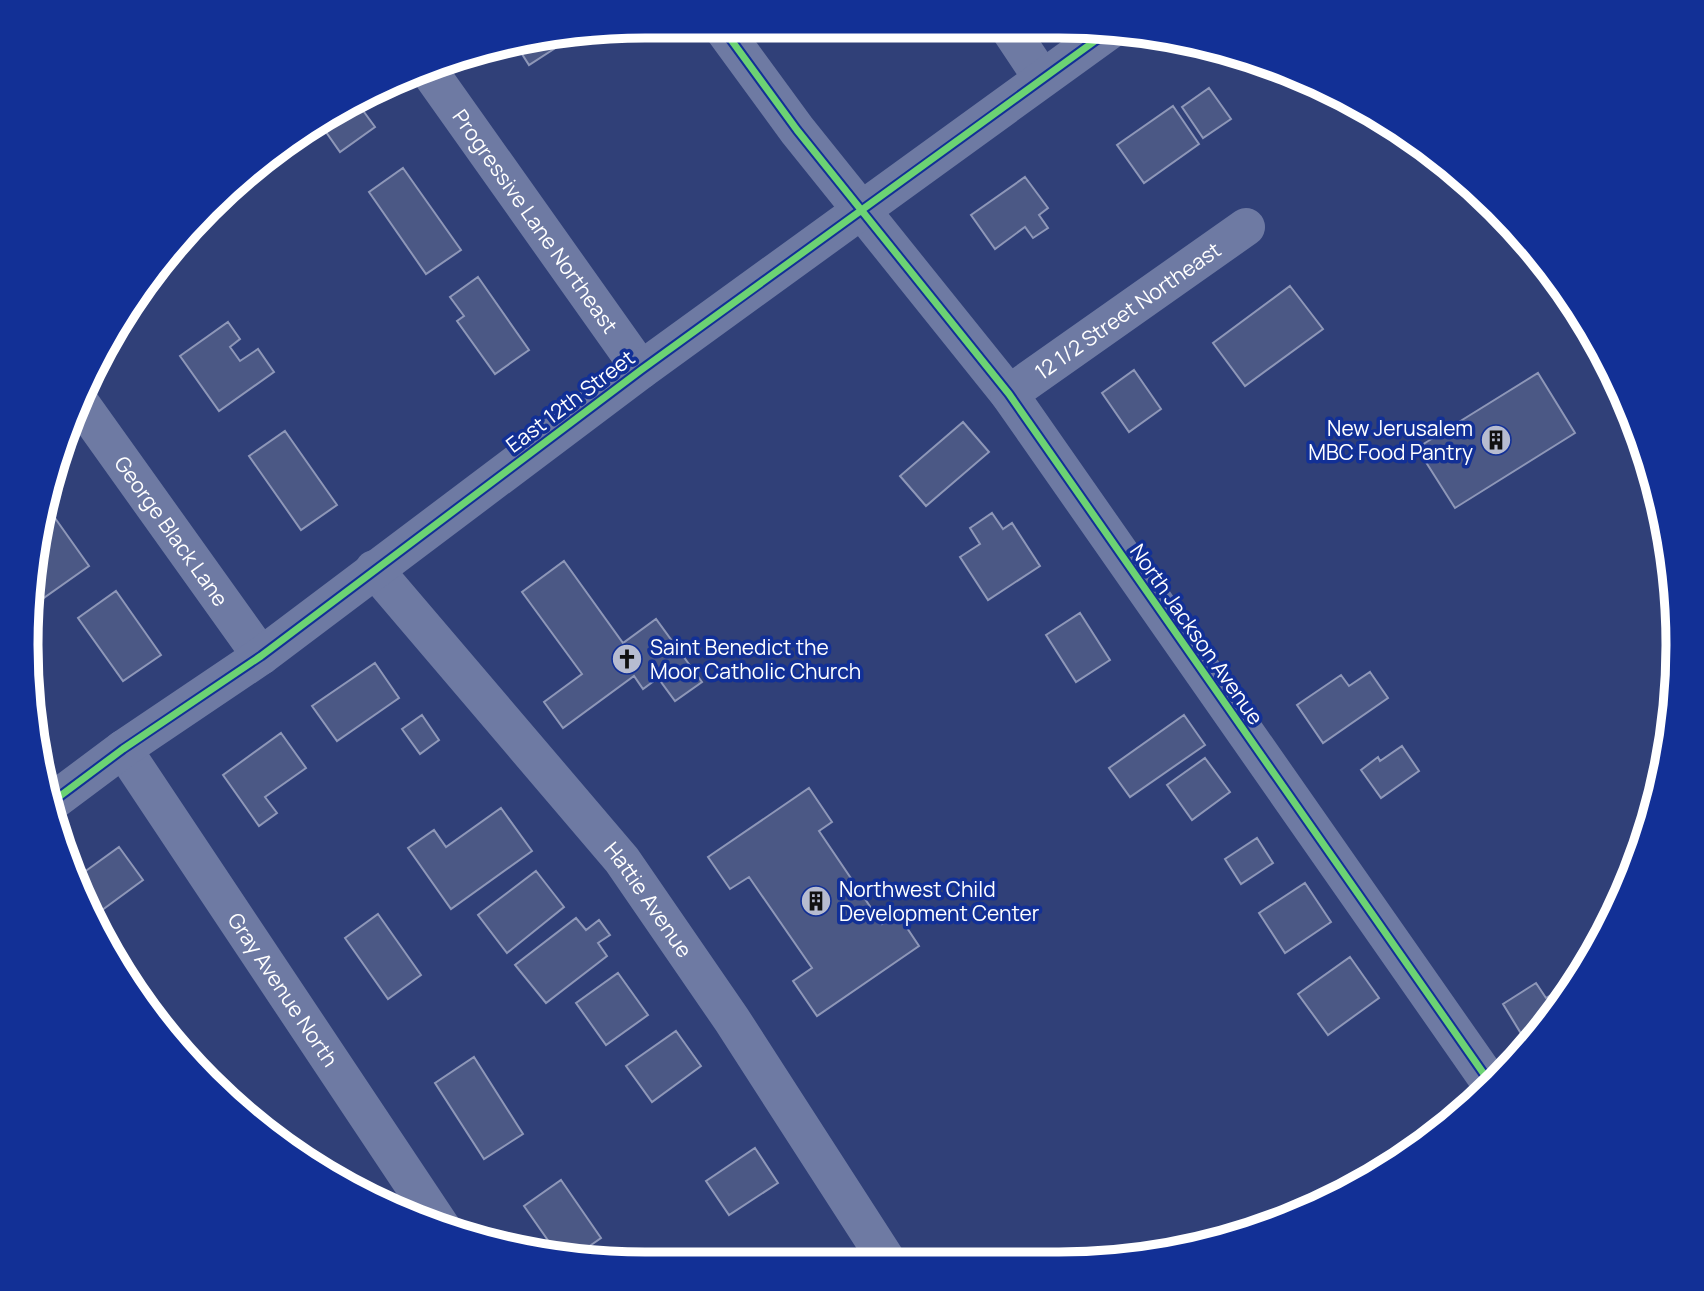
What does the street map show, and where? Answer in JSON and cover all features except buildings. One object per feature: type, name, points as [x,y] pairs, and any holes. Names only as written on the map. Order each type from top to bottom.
[{"type":"street","name":"North Jackson Avenue","points":[[730,38],[797,130],[1009,394],[1486,1077]]},
{"type":"street","points":[[1015,38],[1042,78]]},
{"type":"street","name":"East 12th Street","points":[[58,798],[123,749],[261,656],[641,370],[1096,40]]},
{"type":"street","name":"Progressive Lane Northeast","points":[[433,77],[641,370]]},
{"type":"street","name":"12 1/2 Street Northeast","points":[[1009,394],[1246,227]]},
{"type":"street","name":"George Black Lane","points":[[86,411],[261,656]]},
{"type":"street","name":"Hattie Avenue","points":[[374,569],[622,859],[732,1020],[881,1252]]},
{"type":"street","name":"Gray Avenue North","points":[[123,749],[432,1213]]},
{"type":"cycle path","points":[[730,38],[797,130],[1009,394],[1486,1077]]},
{"type":"cycle path","points":[[58,798],[123,749],[261,656],[641,370],[1096,40]]},
{"type":"place","name":"New Jerusalem MBC Food Pantry","points":[[1496,440]]},
{"type":"place","name":"Saint Benedict the Moor Catholic Church","points":[[627,659]]},
{"type":"place","name":"Northwest Child Development Center","points":[[816,901]]}]
